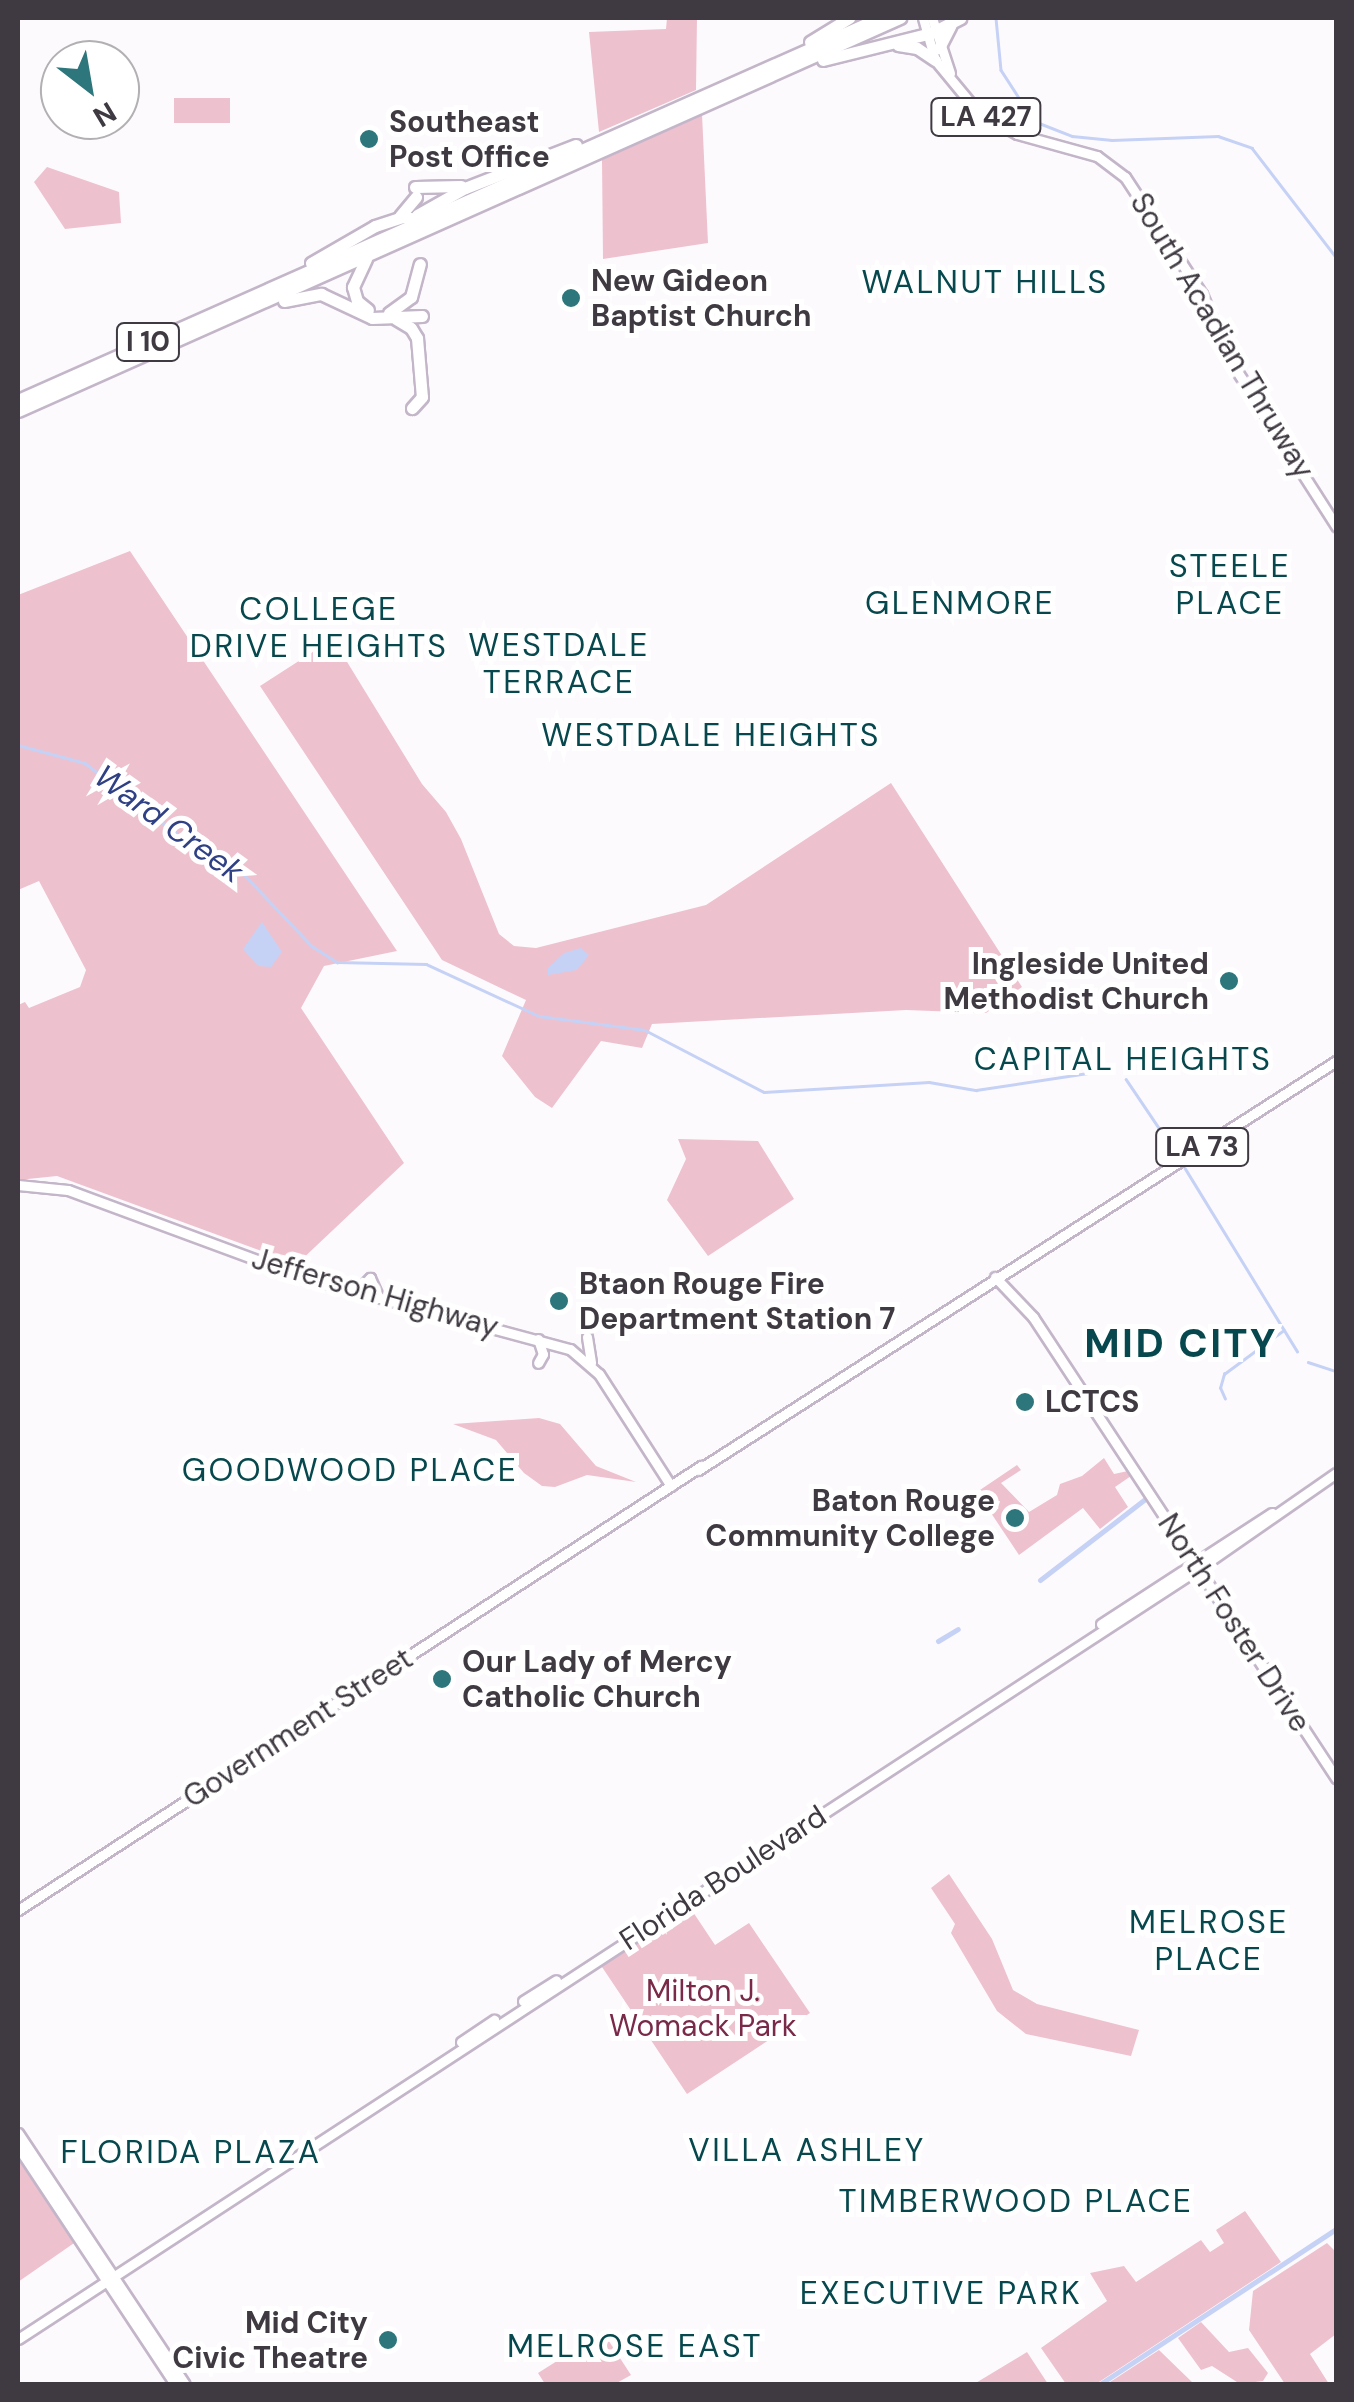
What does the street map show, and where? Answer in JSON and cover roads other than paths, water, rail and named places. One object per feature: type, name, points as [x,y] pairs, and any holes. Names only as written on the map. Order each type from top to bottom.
[{"type":"highway","points":[[781,66],[848,18]]},
{"type":"highway","name":"I 10","points":[[18,400],[278,284],[381,245],[781,66],[879,18]]},
{"type":"highway","name":"I 10","points":[[484,199],[651,119],[900,18]]},
{"type":"highway","points":[[781,66],[884,44],[955,22]]},
{"type":"highway","points":[[884,44],[937,54],[955,22]]},
{"type":"highway","points":[[394,220],[416,192],[492,176],[651,119]]},
{"type":"highway","points":[[278,284],[354,236],[394,220],[417,217],[492,176]]},
{"type":"highway","name":"I 10","points":[[18,415],[368,256],[381,245]]},
{"type":"highway","points":[[368,256],[354,276],[356,297],[370,311],[391,315],[407,324],[417,338],[422,397],[412,408]]},
{"type":"highway","points":[[391,315],[411,297],[420,264]]},
{"type":"highway","points":[[18,415],[300,295],[333,296],[369,317],[422,313]]},
{"type":"main road","name":"South Acadian Thruway","points":[[923,18],[937,54],[965,100],[994,123],[1027,138],[1089,152],[1125,177],[1202,294],[1228,358],[1336,526]]},
{"type":"main road","name":"South Acadian Thruway","points":[[930,32],[932,18]]},
{"type":"main road","name":"South Acadian Thruway","points":[[937,54],[957,85],[986,112],[1016,128],[1098,152],[1129,174],[1210,298],[1230,350],[1336,516]]},
{"type":"main road","name":"Government Street","points":[[18,1910],[873,1354],[1336,1062]]},
{"type":"main road","name":"Jefferson Highway","points":[[18,1185],[68,1190],[288,1272],[570,1349],[590,1364],[675,1483]]},
{"type":"main road","name":"Government Street","points":[[847,1372],[1058,1239]]},
{"type":"main road","points":[[1010,1293],[1014,1270]]},
{"type":"main road","points":[[356,1292],[370,1278],[379,1298]]},
{"type":"main road","name":"North Foster Drive","points":[[996,1278],[1033,1317],[1336,1778]]},
{"type":"main road","points":[[587,1337],[590,1364]]},
{"type":"main road","points":[[538,1339],[543,1350],[538,1363]]},
{"type":"main road","points":[[863,1365],[873,1354]]},
{"type":"main road","points":[[655,1460],[672,1470],[697,1468]]},
{"type":"main road","name":"Florida Boulevard","points":[[18,2335],[1336,1473]]},
{"type":"main road","name":"Florida Boulevard","points":[[188,2224],[601,1954]]},
{"type":"main road","points":[[340,2128],[352,2114]]},
{"type":"main road","points":[[18,2133],[181,2384]]},
{"type":"main road","points":[[18,2147],[79,2238],[110,2275],[165,2368],[181,2384]]},
{"type":"main road","points":[[47,2192],[74,2218]]},
{"type":"water","points":[[262,922],[282,952],[271,967],[258,966],[243,949]]},
{"type":"water","points":[[581,948],[589,955],[577,970],[548,975],[548,968],[564,953]]},
{"type":"waterway","points":[[996,18],[1001,70],[1034,121],[1072,136],[1112,140],[1218,136],[1252,148],[1336,257]]},
{"type":"waterway","name":"Ward Creek","points":[[18,745],[85,763],[188,842],[235,865],[312,946],[337,962],[426,964],[539,1016],[645,1030],[764,1092],[929,1082],[976,1090],[1101,1071]]},
{"type":"waterway","points":[[1126,1079],[1176,1153]]},
{"type":"waterway","points":[[1185,1168],[1297,1351]]},
{"type":"waterway","points":[[1225,1399],[1220,1388],[1224,1374],[1284,1330]]},
{"type":"waterway","points":[[1308,1362],[1336,1371]]},
{"type":"waterway","points":[[1040,1580],[1145,1499]]},
{"type":"waterway","points":[[938,1641],[958,1629]]},
{"type":"waterway","points":[[1100,2384],[1336,2229]]},
{"type":"place","name":"Southeast Post Office","points":[[369,139]]},
{"type":"place","name":"New Gideon Baptist Church","points":[[571,298]]},
{"type":"place","name":"Ingleside United Methodist Church","points":[[1229,981]]},
{"type":"place","name":"Btaon Rouge Fire Department Station 7","points":[[559,1301]]},
{"type":"place","name":"LCTCS","points":[[1025,1402]]},
{"type":"place","name":"Baton Rouge Community College","points":[[1015,1518]]},
{"type":"place","name":"Our Lady of Mercy Catholic Church","points":[[442,1679]]},
{"type":"place","name":"Mid City Civic Theatre","points":[[388,2340]]},
{"type":"district","name":"WALNUT HILLS","points":[[985,282]]},
{"type":"district","name":"STEELE PLACE","points":[[1230,586]]},
{"type":"district","name":"GLENMORE","points":[[960,603]]},
{"type":"district","name":"COLLEGE DRIVE HEIGHTS","points":[[319,628]]},
{"type":"district","name":"WESTDALE TERRACE","points":[[559,664]]},
{"type":"district","name":"WESTDALE HEIGHTS","points":[[711,735]]},
{"type":"district","name":"CAPITAL HEIGHTS","points":[[1123,1059]]},
{"type":"district","name":"MID CITY","points":[[1181,1343]]},
{"type":"district","name":"GOODWOOD PLACE","points":[[350,1470]]},
{"type":"district","name":"MELROSE PLACE","points":[[1209,1942]]},
{"type":"district","name":"VILLA ASHLEY","points":[[807,2150]]},
{"type":"district","name":"FLORIDA PLAZA","points":[[191,2152]]},
{"type":"district","name":"TIMBERWOOD PLACE","points":[[1016,2201]]},
{"type":"district","name":"EXECUTIVE PARK","points":[[941,2293]]},
{"type":"district","name":"MELROSE EAST","points":[[635,2346]]},
{"type":"park label","name":"Milton J. Womack Park","points":[[703,2008]]}]
